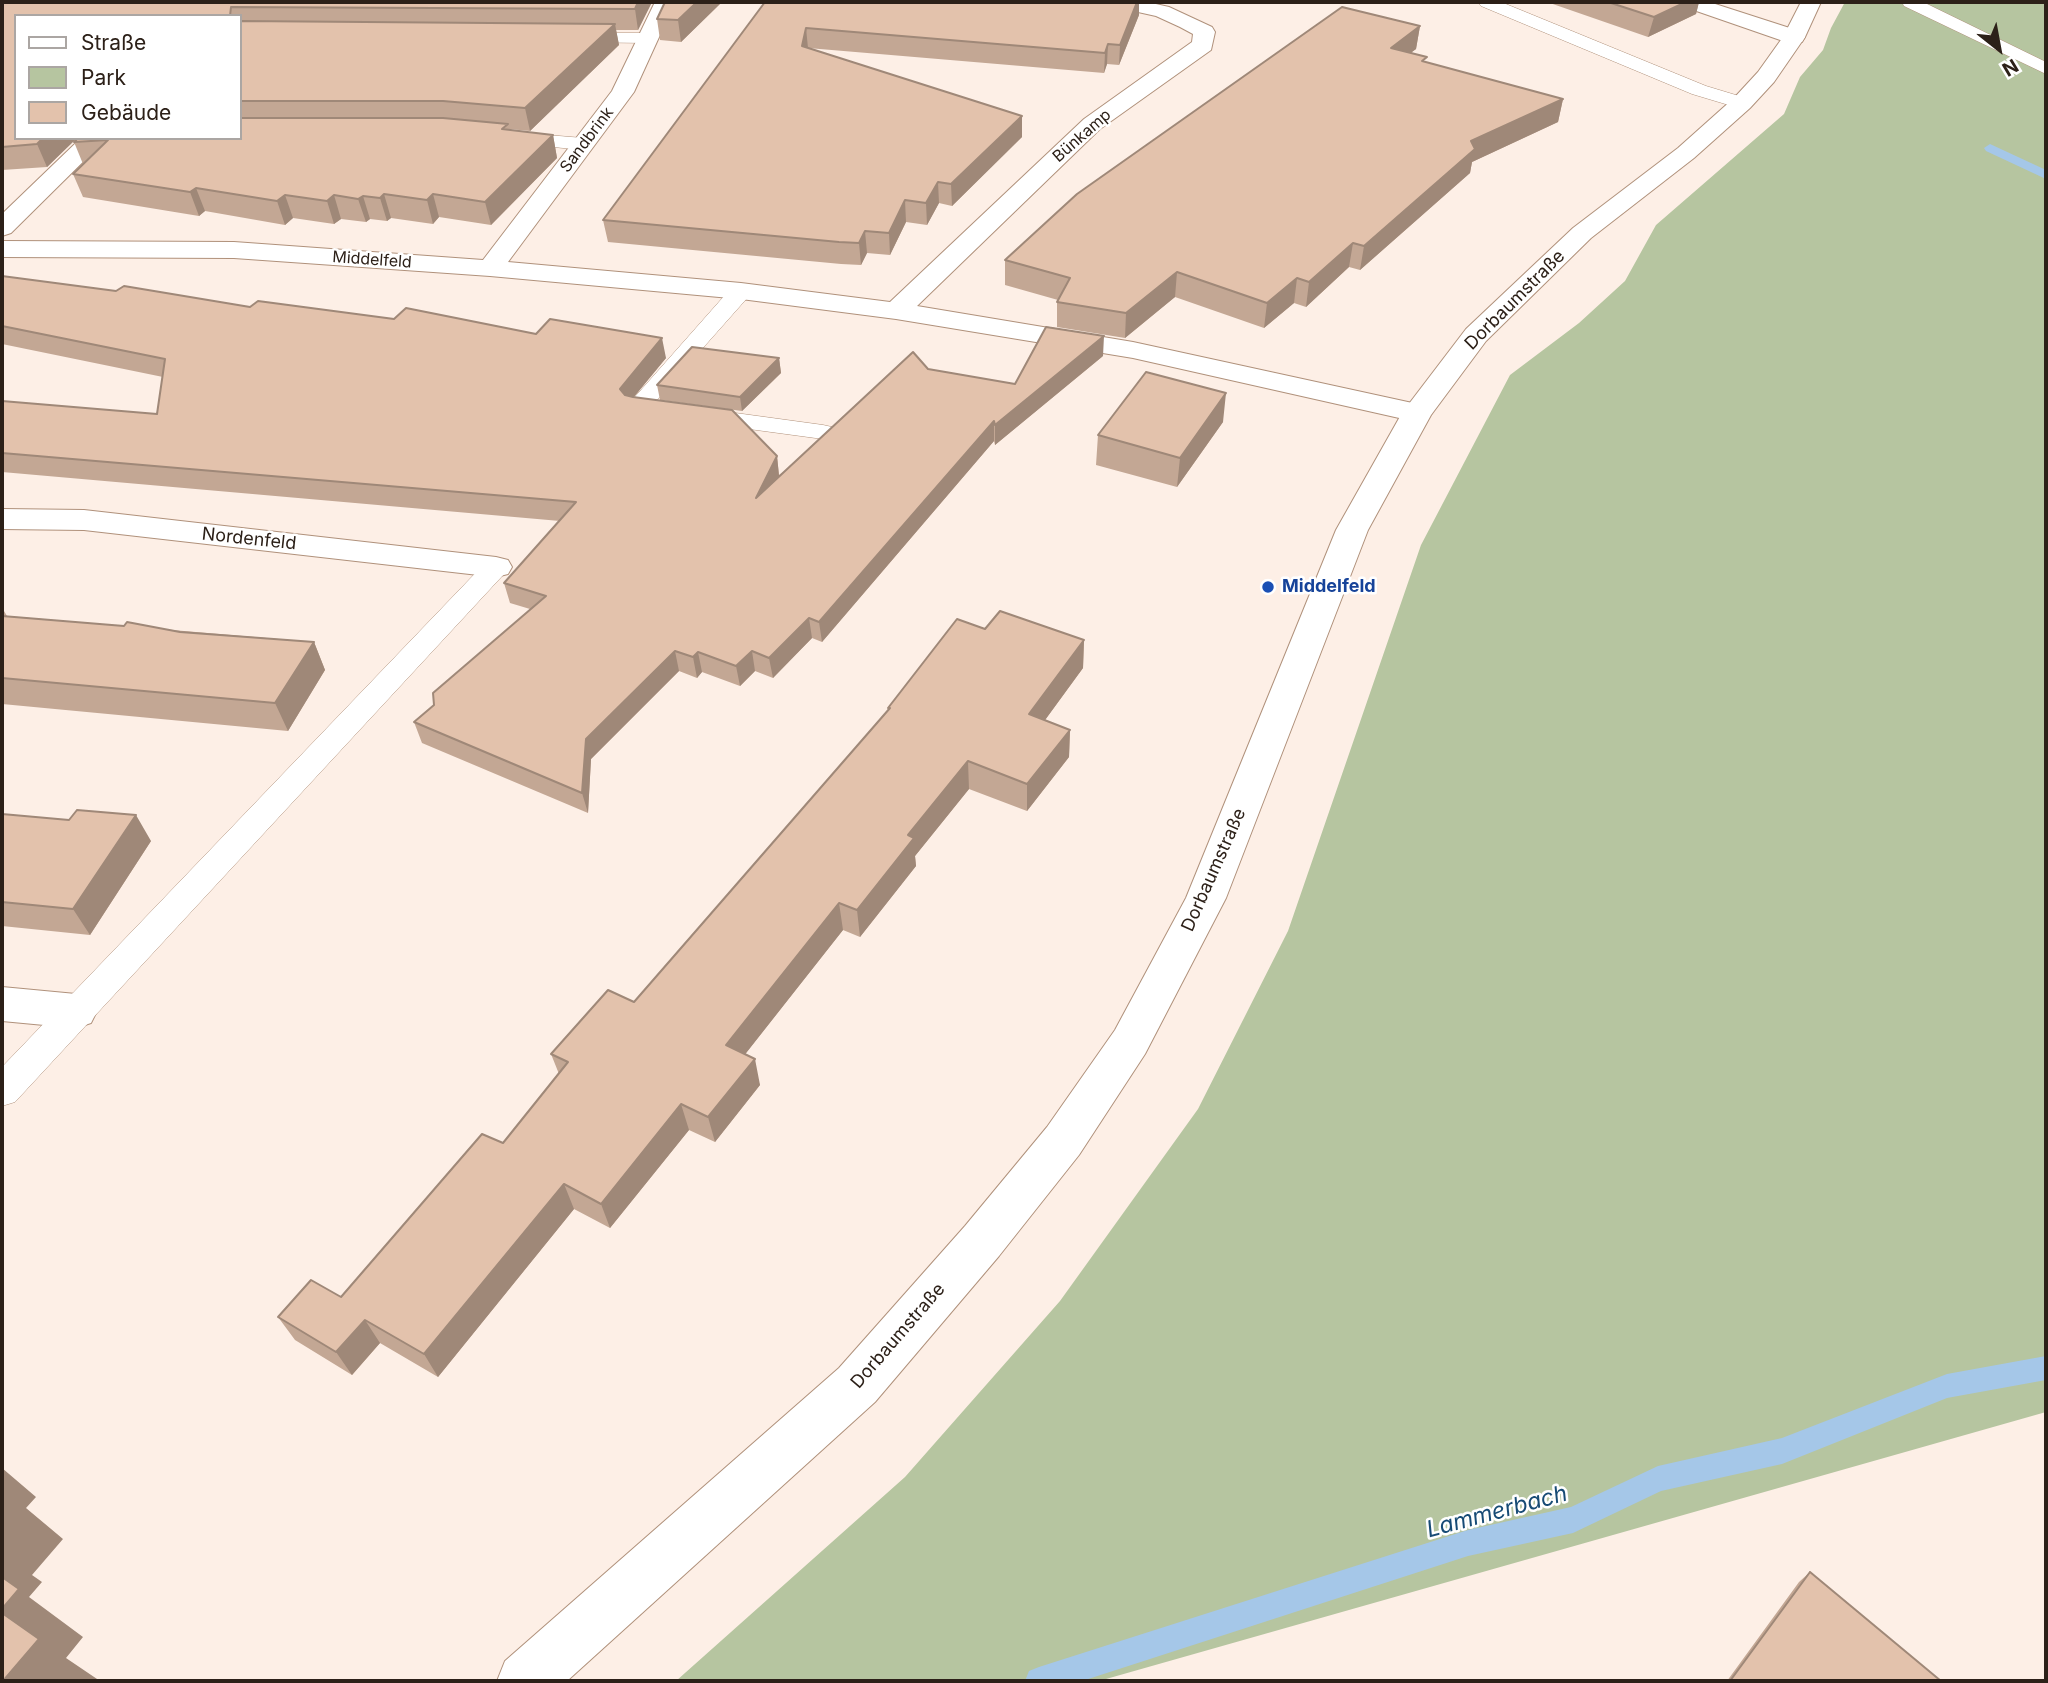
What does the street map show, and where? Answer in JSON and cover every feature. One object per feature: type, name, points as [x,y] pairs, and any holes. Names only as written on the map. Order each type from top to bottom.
[{"type":"street","name":"Sandbrink","points":[[490,268],[623,92],[665,2]]},
{"type":"street","name":"Bünkamp","points":[[895,311],[1092,124],[1203,45],[1204,32],[1188,22],[1162,11],[1118,2]]},
{"type":"street","points":[[1689,2],[1794,37]]},
{"type":"street","name":"Dorbaumstraße","points":[[525,1681],[857,1385],[982,1241],[1063,1141],[1130,1042],[1206,898],[1352,530],[1417,413],[1476,335],[1582,233],[1686,153],[1742,103],[1766,77],[1794,37],[1811,2]]},
{"type":"street","points":[[2,228],[92,140]]},
{"type":"street","name":"Middelfeld","points":[[2,249],[233,250],[490,268],[741,291],[895,311],[1133,350],[1417,413]]},
{"type":"street","name":"Nordenfeld","points":[[2,519],[84,520],[496,567]]},
{"type":"street","points":[[2,1004],[76,1011]]},
{"type":"lane","points":[[1487,2],[1699,90],[1742,103]]},
{"type":"lane","points":[[1910,2],[2046,69]]},
{"type":"lane","points":[[553,38],[648,38]]},
{"type":"lane","points":[[490,136],[583,145]]},
{"type":"lane","points":[[741,291],[638,407],[823,432]]},
{"type":"lane","points":[[2,1091],[496,567]]},
{"type":"green space","points":[[1845,2],[2046,2],[2046,1412],[1099,1681],[676,1681],[905,1477],[1060,1301],[1198,1109],[1288,931],[1421,545],[1510,375],[1579,323],[1625,281],[1656,225],[1784,114],[1800,77],[1823,50]]},
{"type":"building","points":[[2,2],[638,2],[635,9],[231,7],[230,14],[14,14],[14,140],[41,140],[37,144],[2,147]]},
{"type":"building","points":[[665,2],[697,2],[678,20],[657,19]]},
{"type":"building","points":[[765,2],[1137,2],[1120,45],[1108,44],[1105,53],[806,28],[802,46],[1022,116],[951,184],[938,182],[926,203],[905,200],[889,233],[865,231],[859,243],[603,220]]},
{"type":"building","points":[[1608,2],[1686,2],[1654,17]]},
{"type":"building","points":[[1342,7],[1420,26],[1391,48],[1427,57],[1422,61],[1563,99],[1471,141],[1475,149],[1364,246],[1353,243],[1309,282],[1297,278],[1267,303],[1177,272],[1126,313],[1057,302],[1070,278],[1005,260],[1077,194]]},
{"type":"building","points":[[242,21],[615,24],[525,108],[443,101],[242,101]]},
{"type":"building","points":[[242,118],[443,118],[508,124],[502,129],[553,135],[485,202],[433,194],[427,200],[384,194],[380,198],[363,196],[358,199],[334,195],[327,201],[285,195],[277,201],[196,188],[190,192],[73,174],[108,140],[242,140]]},
{"type":"building","points":[[76,140],[108,140],[74,142]]},
{"type":"building","points":[[2,276],[116,291],[124,286],[250,307],[258,301],[394,319],[406,308],[536,334],[550,319],[662,338],[620,389],[625,395],[633,397],[732,410],[777,456],[756,498],[913,352],[928,369],[1015,384],[1046,327],[1104,336],[995,425],[994,421],[819,622],[809,618],[769,658],[752,651],[736,666],[698,652],[693,657],[675,651],[586,739],[582,793],[414,722],[434,705],[433,693],[546,596],[504,583],[576,502],[2,453],[2,401],[157,414],[165,359],[2,326]]},
{"type":"building","points":[[692,347],[779,358],[740,397],[657,385]]},
{"type":"building","points":[[1146,372],[1226,393],[1180,458],[1098,435]]},
{"type":"building","points":[[1000,611],[1084,640],[1029,714],[1070,730],[1027,784],[968,761],[908,835],[914,838],[857,910],[839,903],[726,1045],[755,1059],[708,1117],[681,1104],[601,1204],[564,1184],[424,1354],[365,1320],[336,1352],[278,1317],[311,1280],[341,1297],[482,1134],[503,1143],[568,1062],[551,1054],[608,990],[634,1002],[890,708],[957,619],[985,629]]},
{"type":"building","points":[[2,616],[124,626],[127,622],[180,632],[314,642],[275,703],[2,678]]},
{"type":"building","points":[[77,810],[136,815],[73,909],[2,902],[2,814],[69,820]]},
{"type":"building","points":[[1810,1572],[1941,1681],[1730,1681]]},
{"type":"building","points":[[2,1577],[19,1589],[2,1609]]},
{"type":"building","points":[[2,1613],[39,1639],[3,1681],[2,1681]]},
{"type":"waterway","points":[[1990,148],[2046,175]]},
{"type":"waterway","name":"Lammerbach","points":[[1039,1681],[1468,1543],[1573,1520],[1658,1479],[1782,1451],[1947,1386],[2046,1368]]},
{"type":"place","name":"Middelfeld","points":[[1268,587]]}]
